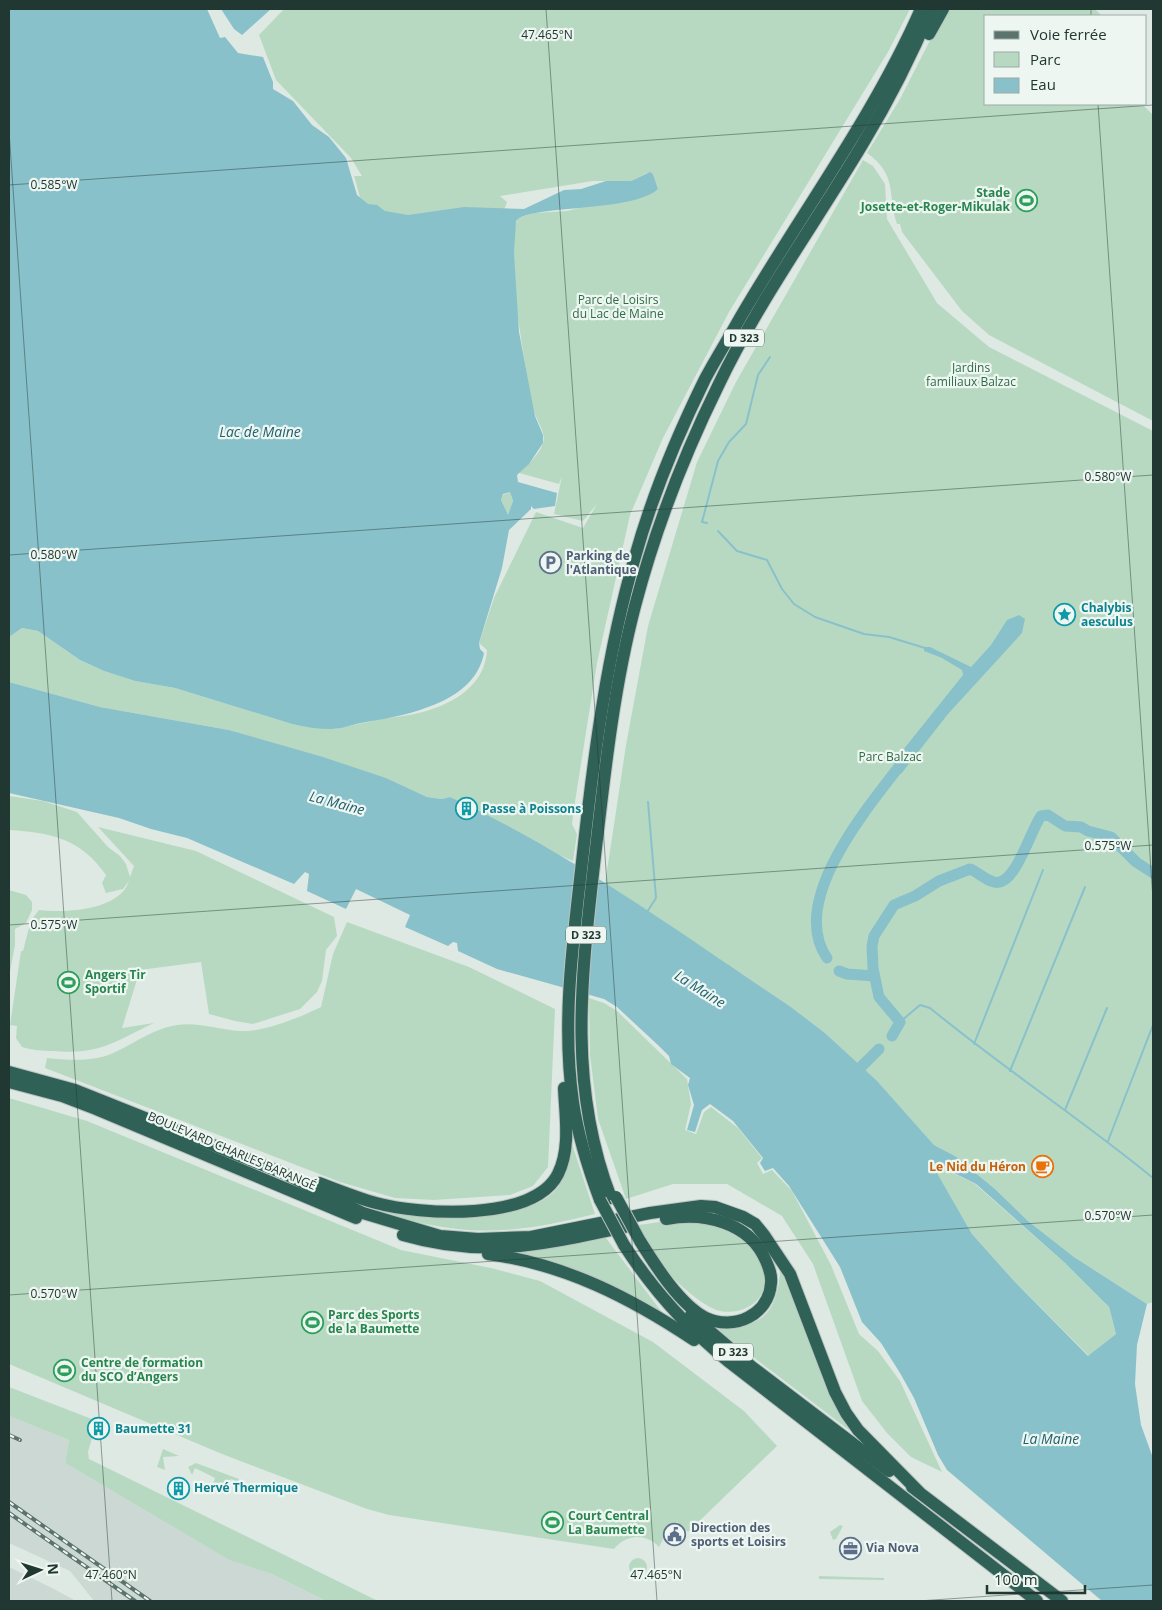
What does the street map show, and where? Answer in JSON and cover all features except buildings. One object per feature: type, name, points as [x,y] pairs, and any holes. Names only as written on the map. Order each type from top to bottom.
[{"type":"highway","points":[[876,95],[883,74],[916,9]]},
{"type":"highway","name":"D 323","points":[[921,9],[892,69],[759,285],[706,376],[678,438],[647,517],[634,557],[622,604],[603,698],[584,837],[571,971],[569,1021],[573,1101],[588,1166],[609,1198],[633,1243],[673,1295],[723,1344],[824,1423],[919,1492],[1062,1601]]},
{"type":"highway","name":"D 323","points":[[609,1198],[600,1171],[587,1114],[580,1030],[582,976],[597,841],[622,669],[634,609],[658,527],[680,470],[719,383],[772,290],[863,145],[903,71],[932,9]]},
{"type":"highway","points":[[872,128],[895,97],[941,9]]},
{"type":"highway","points":[[283,1173],[377,1203],[431,1210],[472,1210],[508,1207],[535,1197],[543,1192],[558,1175],[565,1147],[564,1040],[565,1023],[569,1021]]},
{"type":"highway","name":"BOULEVARD CHARLES BARANGÉ","points":[[9,1072],[75,1090],[283,1173],[363,1213],[440,1236],[478,1239],[531,1238],[650,1214],[701,1206],[715,1207],[743,1217],[755,1224],[790,1274],[835,1392],[846,1413],[858,1430],[919,1492]]},
{"type":"highway","name":"BOULEVARD CHARLES BARANGÉ","points":[[9,1082],[62,1096],[393,1232],[444,1245]]},
{"type":"highway","points":[[444,1245],[474,1248],[528,1247],[675,1217],[712,1218],[738,1229],[758,1247],[771,1274],[769,1294],[759,1310],[742,1322],[718,1322],[707,1318],[686,1302],[657,1267],[633,1243]]},
{"type":"highway","name":"D 323","points":[[633,1243],[639,1269],[676,1315],[728,1361],[1037,1601]]},
{"type":"highway","points":[[444,1245],[455,1251],[506,1257],[552,1268],[587,1280],[613,1291],[647,1310],[728,1361]]},
{"type":"shaded area","points":[[9,1416],[69,1440],[65,1463],[229,1560],[272,1574],[326,1601],[94,1601],[70,1571],[9,1543]]},
{"type":"shaded area","points":[[9,1567],[52,1588],[76,1601],[9,1601]]},
{"type":"green space","name":"Parc de Loisirs du Lac de Maine","points":[[284,9],[910,9],[888,52],[729,312],[663,438],[630,515],[597,663],[572,824],[577,834],[573,861],[539,847],[450,797],[442,799],[427,797],[385,778],[229,730],[100,707],[9,682],[9,637],[22,628],[38,631],[80,660],[104,671],[135,681],[175,688],[292,724],[333,729],[373,721],[372,718],[389,718],[426,711],[461,695],[474,683],[483,668],[487,650],[479,643],[494,598],[536,512],[583,528],[597,504],[583,521],[554,514],[562,476],[559,484],[519,473],[536,455],[541,447],[544,435],[534,411],[517,312],[514,282],[514,232],[518,218],[534,213],[567,211],[658,189],[653,174],[647,173],[631,181],[593,181],[500,196],[507,202],[502,215],[414,220],[363,208],[354,176],[362,176],[351,158],[276,80],[259,35]]},
{"type":"green space","name":"Stade Josette-et-Roger-Mikulak","points":[[946,9],[1095,9],[1101,15],[984,15],[984,105],[1143,105],[1153,115],[1153,421],[989,335],[962,311],[902,232],[900,224],[897,224],[887,177],[877,161],[867,153],[900,99]]},
{"type":"green space","name":"Parc Balzac","points":[[863,160],[873,166],[885,184],[887,219],[937,303],[989,347],[1153,431],[1153,1302],[1147,1304],[1074,1257],[1028,1221],[995,1189],[955,1156],[934,1145],[877,1082],[825,1033],[791,1007],[605,884],[626,745],[648,626],[697,462],[736,382]]},
{"type":"green space","points":[[510,492],[513,501],[508,516],[501,500],[503,495]]},
{"type":"green space","points":[[9,796],[43,801],[77,812],[108,847],[120,856],[126,864],[130,877],[134,866],[98,827],[196,851],[334,917],[337,936],[326,950],[322,981],[317,992],[300,1009],[253,1024],[209,1014],[201,962],[140,970],[122,1028],[154,1023],[106,1046],[95,1049],[69,1052],[22,1047],[16,1038],[17,1026],[10,1025],[21,951],[23,951],[31,920],[39,910],[76,910],[103,904],[114,899],[123,891],[129,881],[123,889],[106,893],[102,883],[106,875],[86,853],[75,845],[38,833],[9,830]]},
{"type":"green space","points":[[9,890],[26,895],[32,902],[32,910],[26,923],[15,929],[15,945],[9,977]]},
{"type":"green space","points":[[347,922],[469,967],[555,1009],[548,1167],[533,1186],[510,1195],[434,1200],[395,1198],[340,1182],[45,1068],[47,1058],[79,1060],[103,1057],[151,1033],[177,1025],[202,1025],[250,1031],[282,1023],[321,1007],[333,954]]},
{"type":"green space","points":[[589,998],[604,1003],[617,1011],[687,1079],[691,1104],[685,1130],[696,1134],[704,1112],[711,1107],[738,1128],[762,1158],[757,1163],[763,1174],[772,1170],[792,1191],[831,1265],[859,1334],[878,1351],[900,1381],[942,1472],[911,1457],[887,1433],[862,1401],[813,1264],[782,1216],[727,1184],[673,1184],[626,1199],[598,1119],[590,1055]]},
{"type":"green space","name":"Parc des Sports de la Baumette","points":[[9,1098],[87,1121],[401,1250],[491,1268],[540,1281],[653,1342],[744,1411],[777,1446],[688,1532],[677,1522],[668,1529],[659,1547],[648,1539],[636,1537],[624,1540],[614,1549],[389,1515],[367,1509],[222,1454],[9,1364]]},
{"type":"green space","points":[[572,1144],[595,1214],[552,1224],[491,1231],[449,1228],[419,1222],[371,1207],[471,1214],[498,1213],[523,1208],[543,1200],[558,1187],[566,1171]]},
{"type":"green space","points":[[929,1161],[975,1184],[1065,1263],[1109,1307],[1116,1334],[1089,1356],[1015,1282],[972,1234]]},
{"type":"green space","points":[[688,1218],[732,1229],[742,1235],[751,1245],[763,1267],[765,1279],[763,1291],[757,1301],[737,1311],[723,1312],[712,1308],[684,1288],[653,1256],[639,1225]]},
{"type":"green space","points":[[606,1238],[667,1319],[503,1251],[542,1248]]},
{"type":"green space","points":[[780,1268],[837,1409],[853,1433],[706,1321],[750,1323],[765,1315],[770,1309],[777,1293]]},
{"type":"green space","points":[[9,1387],[97,1421],[88,1452],[89,1459],[378,1601],[326,1601],[272,1574],[229,1560],[65,1463],[69,1440],[9,1416]]},
{"type":"green space","points":[[163,1449],[179,1456],[163,1457],[165,1470],[157,1467]]},
{"type":"green space","points":[[196,1463],[239,1479],[238,1482],[231,1479],[223,1494],[221,1492],[224,1487],[221,1482],[213,1485],[215,1478],[195,1468],[192,1475],[188,1467]]},
{"type":"green space","points":[[840,1525],[843,1526],[836,1539],[833,1540],[830,1532]]},
{"type":"green space","points":[[638,1558],[644,1561],[647,1567],[644,1573],[638,1576],[632,1573],[629,1567],[632,1561]]},
{"type":"green space","points":[[819,1576],[884,1578],[884,1580],[819,1579]]},
{"type":"water","name":"Lac de Maine","points":[[9,9],[207,9],[220,38],[225,37],[238,53],[263,57],[273,82],[273,89],[293,101],[312,125],[329,137],[346,158],[357,195],[368,204],[377,205],[385,211],[408,215],[464,207],[524,209],[564,190],[581,189],[606,181],[631,181],[650,172],[653,174],[658,189],[645,197],[627,202],[540,212],[525,216],[516,221],[514,253],[519,332],[535,416],[543,435],[543,443],[529,464],[517,475],[518,482],[557,493],[555,506],[534,509],[531,506],[531,509],[509,530],[502,568],[479,643],[480,649],[484,653],[478,670],[467,684],[452,696],[416,711],[397,716],[338,728],[312,728],[292,724],[175,688],[135,681],[104,671],[80,660],[38,631],[22,628],[9,637]],"holes":[[[510,492],[513,501],[508,515],[501,500],[503,494]]]},
{"type":"water","points":[[221,9],[271,9],[242,35],[234,29]]},
{"type":"water","points":[[1019,615],[1025,619],[1022,633],[948,714],[901,774],[896,771],[894,765],[899,755],[963,675],[962,670],[942,658],[924,651],[924,647],[930,647],[971,667],[991,645],[1007,620]]},
{"type":"water","name":"La Maine","points":[[9,682],[100,707],[229,730],[323,757],[386,778],[427,797],[442,799],[450,797],[495,819],[539,843],[624,895],[791,1007],[825,1033],[877,1081],[934,1145],[955,1156],[995,1189],[1028,1221],[1074,1257],[1147,1304],[1137,1345],[1135,1384],[1141,1425],[1153,1458],[1153,1601],[1102,1601],[947,1470],[938,1455],[914,1398],[881,1343],[862,1322],[840,1267],[789,1186],[773,1168],[765,1171],[760,1163],[763,1158],[733,1121],[710,1104],[702,1110],[695,1132],[687,1130],[694,1105],[688,1085],[690,1078],[671,1064],[669,1056],[617,1007],[604,999],[497,969],[458,951],[457,943],[453,942],[448,946],[405,927],[410,915],[356,889],[346,909],[307,891],[309,874],[305,872],[294,884],[187,838],[151,829],[119,818],[9,793]],"holes":[[[930,1161],[976,1184],[1065,1263],[1109,1307],[1116,1334],[1088,1356],[1015,1282],[972,1234]]]},
{"type":"waterway","points":[[707,523],[702,522],[718,461],[729,442],[746,424],[758,375],[770,357]]},
{"type":"waterway","points":[[718,531],[737,551],[767,560],[782,589],[794,604],[815,617],[864,634],[889,637],[925,648]]},
{"type":"waterway","points":[[827,958],[817,935],[817,909],[825,882],[838,854],[854,827],[905,759]]},
{"type":"waterway","points":[[647,912],[656,898],[648,802]]},
{"type":"waterway","points":[[892,1036],[900,1022],[879,997],[873,968],[872,946],[874,936],[894,905],[915,896],[939,881],[970,869],[991,881],[1002,882],[1015,868],[1041,816],[1048,815],[1065,826],[1081,827],[1088,831],[1111,837],[1136,862],[1153,873]]},
{"type":"waterway","points":[[974,1044],[1043,870]]},
{"type":"waterway","points":[[1010,1071],[1085,887]]},
{"type":"waterway","points":[[839,971],[847,974],[874,976]]},
{"type":"waterway","points":[[900,1022],[920,1005],[930,1008],[1153,1178]]},
{"type":"waterway","points":[[1065,1110],[1107,1008]]},
{"type":"waterway","points":[[1108,1141],[1153,1025]]},
{"type":"waterway","points":[[852,1076],[879,1049]]},
{"type":"railway","points":[[9,1435],[20,1440]]},
{"type":"railway","points":[[9,1502],[150,1601]]},
{"type":"railway","points":[[9,1513],[135,1601]]},
{"type":"place","name":"Stade Josette-et-Roger-Mikulak","points":[[1026,200]]},
{"type":"place","name":"Parking de l'Atlantique","points":[[550,563]]},
{"type":"place","name":"Chalybis aesculus","points":[[1065,615]]},
{"type":"place","name":"Passe à Poissons","points":[[466,809]]},
{"type":"place","name":"Angers Tir Sportif","points":[[69,982]]},
{"type":"place","name":"Le Nid du Héron","points":[[1042,1167]]},
{"type":"place","name":"Parc des Sports de la Baumette","points":[[312,1322]]},
{"type":"place","name":"Centre de formation du SCO d’Angers","points":[[65,1370]]},
{"type":"place","name":"Baumette 31","points":[[99,1429]]},
{"type":"place","name":"Hervé Thermique","points":[[178,1488]]},
{"type":"place","name":"Court Central La Baumette","points":[[552,1523]]},
{"type":"place","name":"Direction des sports et Loisirs","points":[[675,1535]]},
{"type":"place","name":"Via Nova","points":[[850,1548]]},
{"type":"park label","name":"Jardins familiaux Balzac","points":[[971,375]]}]
